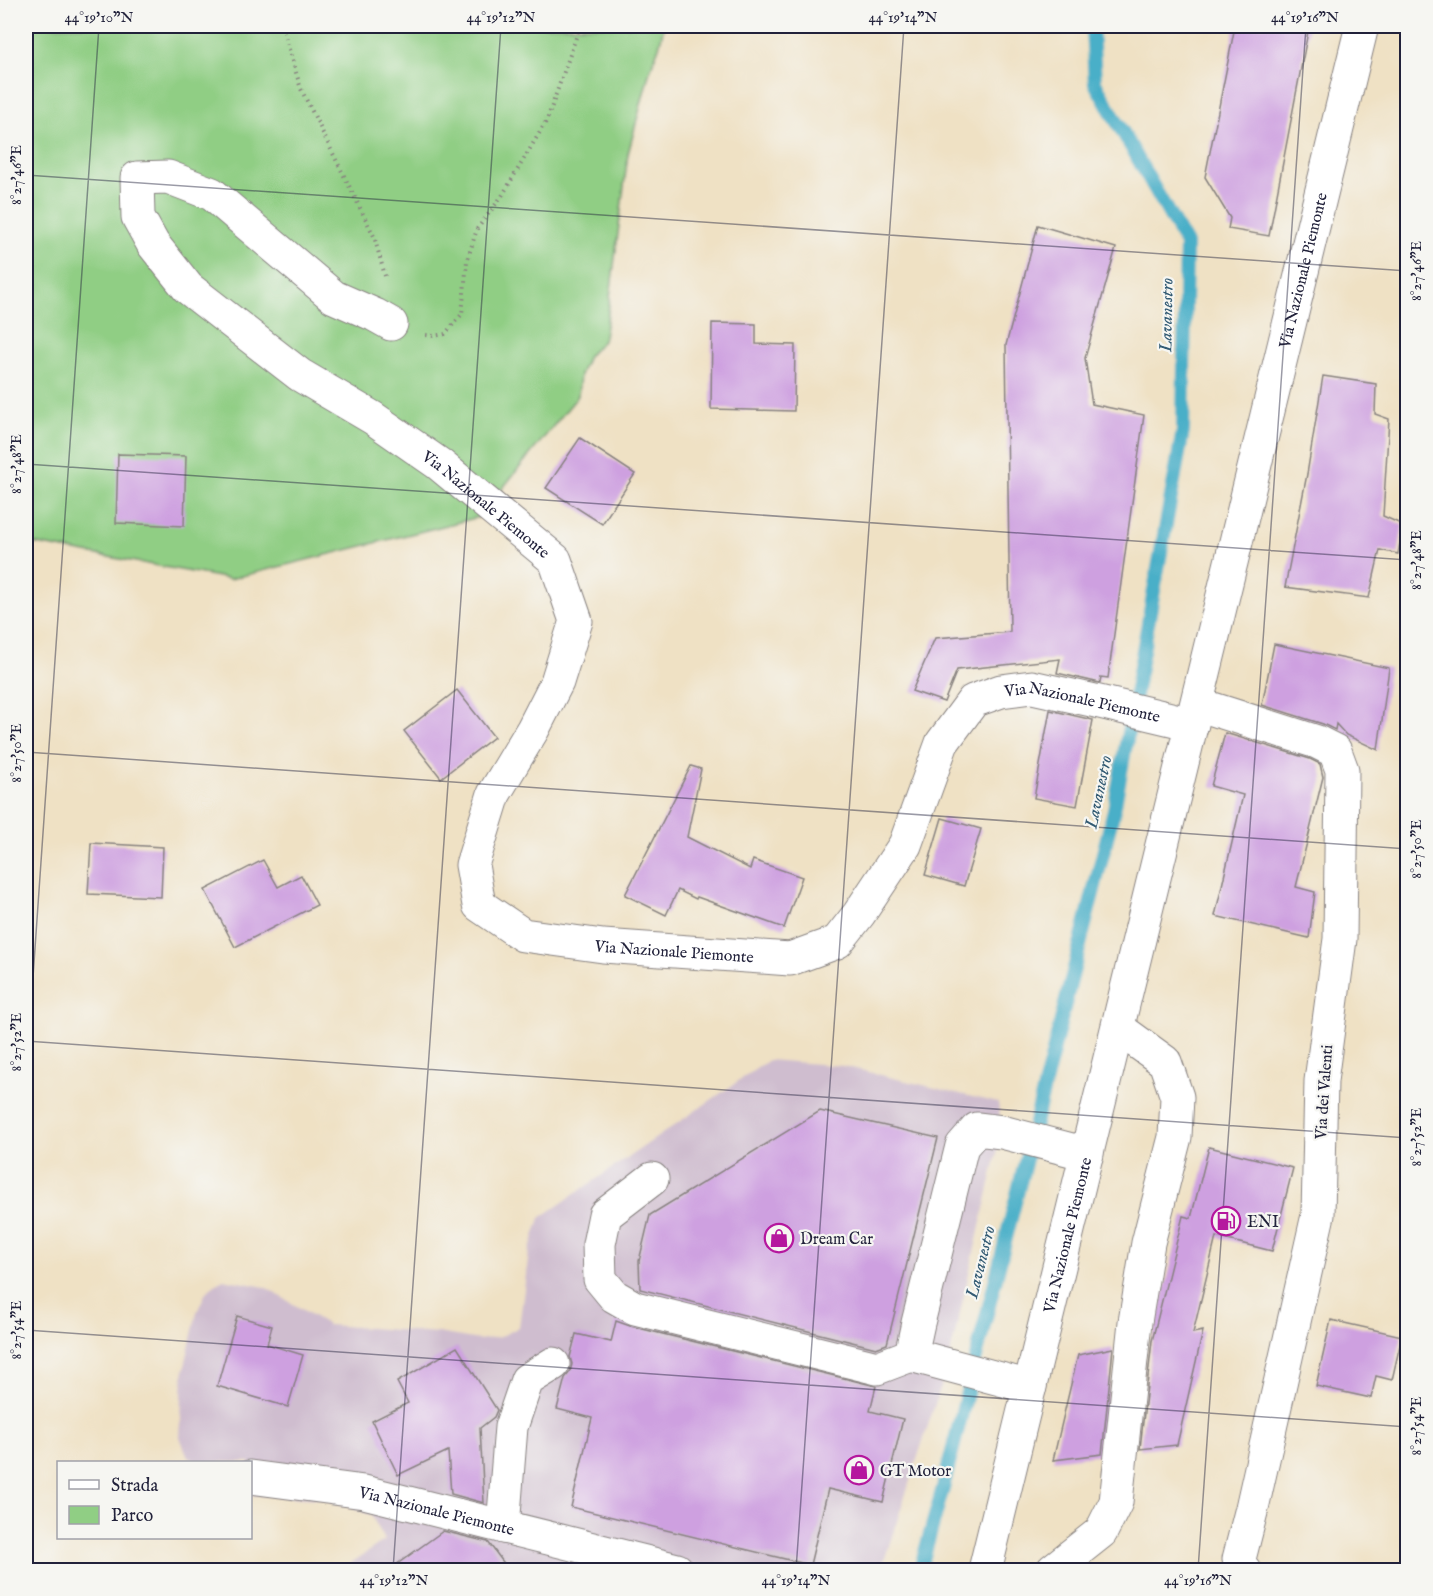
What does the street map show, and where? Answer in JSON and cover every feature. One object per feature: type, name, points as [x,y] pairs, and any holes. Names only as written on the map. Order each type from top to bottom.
[{"type":"street","name":"Via Nazionale Piemonte","points":[[985,1570],[1362,26]]},
{"type":"street","name":"Via Nazionale Piemonte","points":[[392,324],[334,297],[212,194],[168,177],[137,178],[138,217],[153,244],[188,288],[300,375],[373,418],[439,464],[555,560],[576,621],[557,682],[533,729],[494,794],[472,865],[479,905],[522,935],[603,946],[790,959],[837,942],[859,914],[905,845],[942,743],[973,701],[1001,691],[1032,687],[1091,700],[1194,714]]},
{"type":"street","name":"Via dei Valenti","points":[[1194,714],[1317,742],[1335,751],[1342,770],[1340,939],[1321,1081],[1318,1215],[1239,1559],[1241,1568],[1244,1570]]},
{"type":"street","points":[[1053,1570],[1101,1532],[1116,1502],[1135,1322],[1148,1243],[1175,1137],[1177,1096],[1165,1062],[1118,1028]]},
{"type":"street","points":[[911,1355],[962,1146],[977,1129],[1002,1132],[1087,1154]]},
{"type":"street","points":[[652,1179],[605,1215],[599,1244],[600,1279],[614,1296],[635,1308],[877,1368],[911,1355],[1030,1387]]},
{"type":"street","points":[[503,1527],[511,1427],[527,1380],[553,1364]]},
{"type":"street","name":"Via Nazionale Piemonte","points":[[252,1477],[364,1492],[503,1527],[617,1564],[676,1570]]},
{"type":"path","points":[[282,26],[301,89],[374,236],[385,278],[392,324],[415,334],[434,336],[445,334],[462,314],[467,261],[477,229],[502,196],[547,120],[580,26]]},
{"type":"shaded area","points":[[769,1060],[843,1066],[998,1103],[1002,1132],[948,1364],[881,1570],[341,1570],[385,1540],[371,1515],[324,1499],[252,1495],[252,1461],[194,1461],[188,1457],[180,1437],[183,1375],[197,1312],[206,1292],[223,1279],[265,1287],[328,1325],[438,1333],[479,1340],[500,1337],[519,1327],[529,1252],[540,1218]]},
{"type":"green space","points":[[26,26],[664,26],[628,154],[603,341],[588,356],[580,375],[578,396],[479,517],[230,579],[26,542]]},
{"type":"building","points":[[1235,26],[1309,26],[1269,236],[1228,229],[1230,218],[1205,177]]},
{"type":"building","points":[[1038,225],[1116,248],[1085,358],[1092,404],[1144,415],[1108,678],[1101,677],[1100,683],[1057,673],[1060,659],[957,670],[944,702],[912,691],[935,638],[1010,632],[1006,345]]},
{"type":"building","points":[[712,323],[756,324],[756,344],[795,345],[794,411],[711,409]]},
{"type":"building","points":[[1323,376],[1376,384],[1375,414],[1389,419],[1383,516],[1403,525],[1398,554],[1380,550],[1369,598],[1285,587]]},
{"type":"building","points":[[580,438],[635,474],[602,524],[546,488]]},
{"type":"building","points":[[118,454],[186,456],[184,526],[116,523]]},
{"type":"building","points":[[1274,644],[1389,668],[1378,750],[1346,735],[1336,724],[1335,730],[1262,705]]},
{"type":"building","points":[[457,690],[494,737],[441,778],[404,731]]},
{"type":"building","points":[[1050,710],[1093,720],[1077,806],[1034,798]]},
{"type":"building","points":[[1225,733],[1320,764],[1323,777],[1296,887],[1315,892],[1309,938],[1215,916],[1243,795],[1211,786]]},
{"type":"building","points":[[691,766],[701,769],[687,837],[750,869],[753,860],[802,877],[784,928],[697,897],[696,899],[678,890],[666,915],[625,895]]},
{"type":"building","points":[[942,818],[981,829],[964,886],[925,875]]},
{"type":"building","points":[[91,843],[163,847],[161,897],[88,894]]},
{"type":"building","points":[[263,860],[278,887],[301,875],[317,905],[235,947],[205,890]]},
{"type":"building","name":"Dream Car","points":[[820,1111],[938,1138],[887,1344],[876,1348],[640,1289],[639,1261],[650,1215]]},
{"type":"building","points":[[1209,1147],[1293,1168],[1272,1251],[1216,1237],[1193,1333],[1203,1331],[1177,1445],[1140,1449],[1152,1341],[1183,1216],[1191,1218]]},
{"type":"building","points":[[237,1316],[272,1326],[267,1344],[303,1355],[288,1407],[217,1386]]},
{"type":"building","points":[[1331,1320],[1402,1336],[1392,1380],[1376,1376],[1371,1398],[1316,1386]]},
{"type":"building","points":[[616,1321],[876,1386],[870,1411],[903,1419],[883,1502],[828,1489],[810,1565],[571,1507],[592,1418],[557,1409],[565,1378],[570,1372],[572,1364],[570,1357],[576,1334],[611,1342]]},
{"type":"building","points":[[457,1347],[497,1410],[494,1417],[480,1428],[484,1503],[451,1494],[448,1451],[398,1475],[372,1421],[408,1403],[397,1382]]},
{"type":"building","points":[[1113,1348],[1102,1454],[1053,1460],[1078,1355]]},
{"type":"building","points":[[443,1531],[488,1542],[509,1570],[389,1570]]},
{"type":"waterway","name":"Lavanestro","points":[[920,1570],[944,1484],[1114,810],[1183,431],[1186,244],[1095,83],[1092,26]]},
{"type":"place","name":"ENI","points":[[1226,1221]]},
{"type":"place","name":"Dream Car","points":[[779,1238]]},
{"type":"place","name":"GT Motor","points":[[859,1470]]}]
